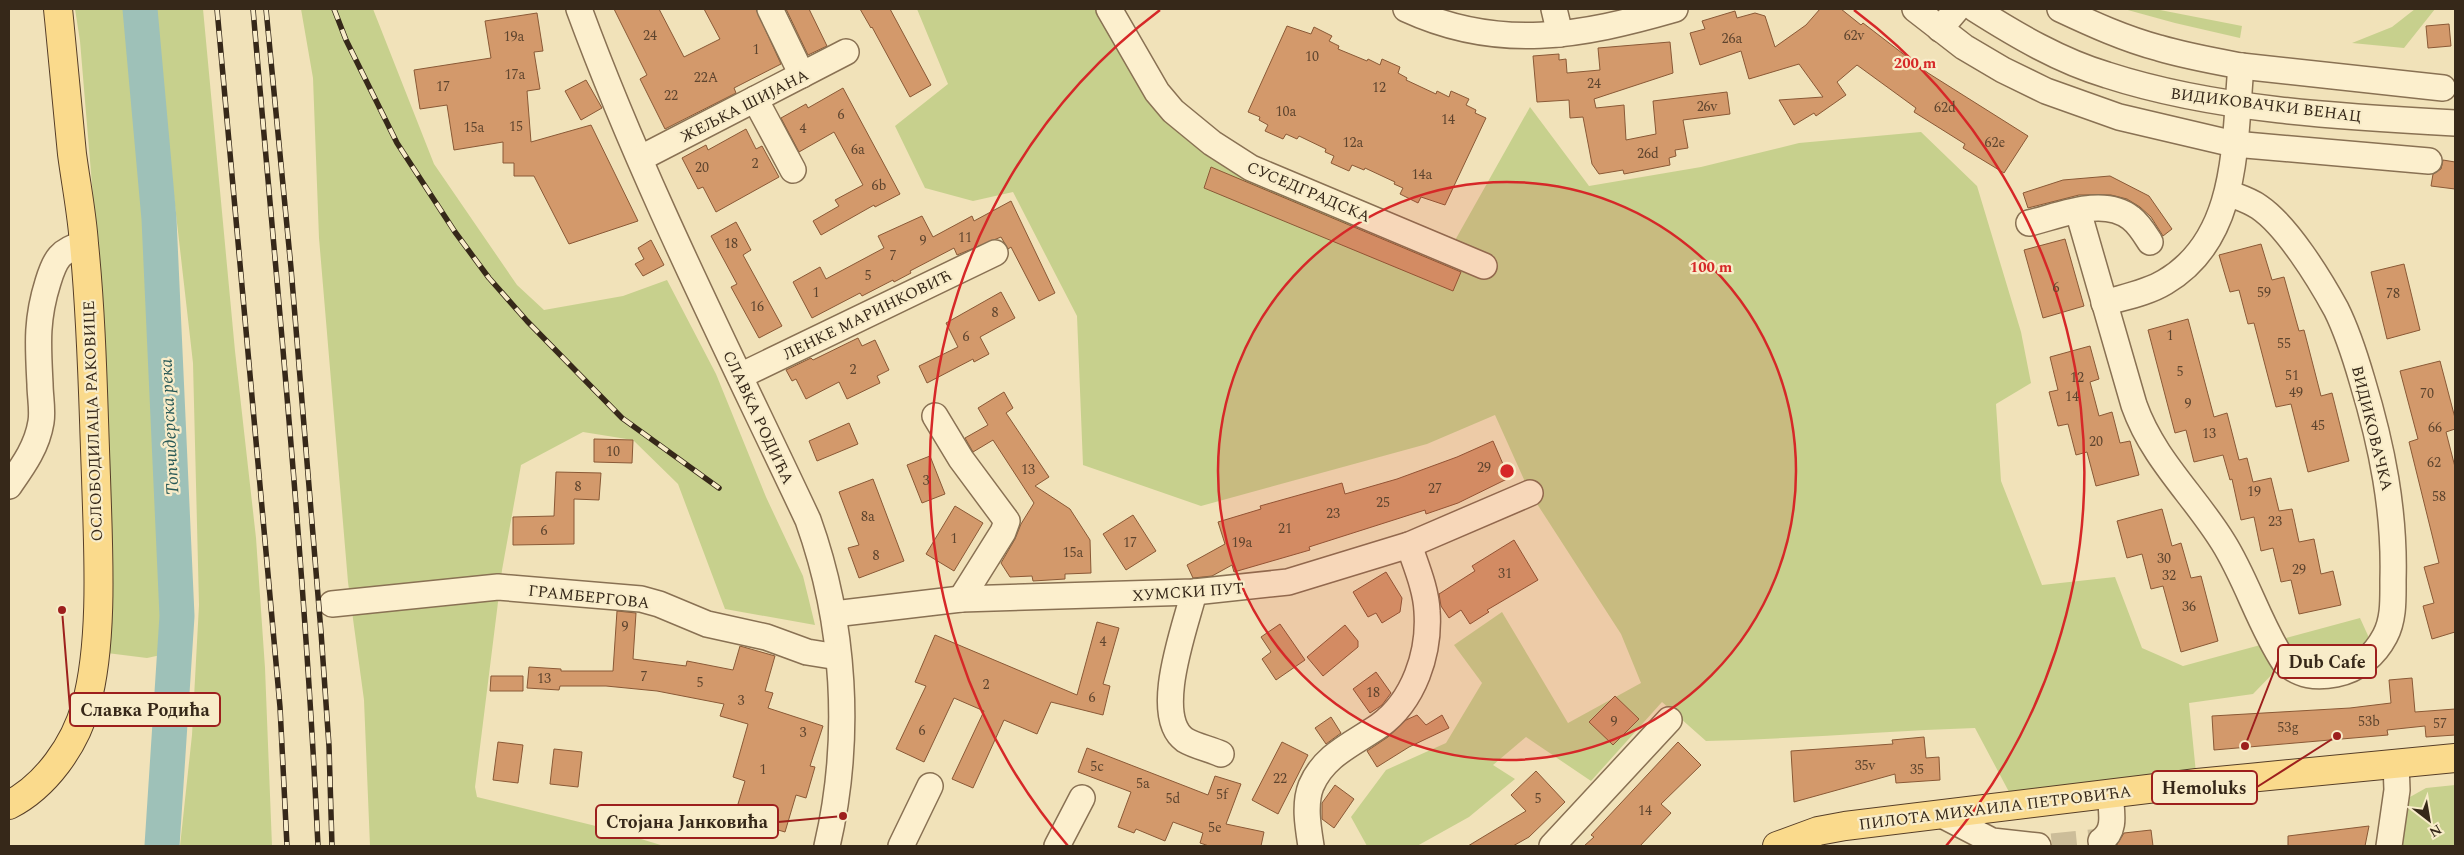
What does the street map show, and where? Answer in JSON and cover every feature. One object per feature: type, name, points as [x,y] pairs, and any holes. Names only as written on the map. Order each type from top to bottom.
[{"type":"main road","name":"ОСЛОБОДИЛАЦА РАКОВИЦЕ","points":[[9,805],[28,793],[68,747],[85,706],[92,678],[97,622],[97,511],[84,244],[72,155],[58,9]]},
{"type":"main road","name":"ПИЛОТА МИХАИЛА ПЕТРОВИЋА","points":[[1777,846],[1818,831],[1844,826],[2110,793],[2455,758]]},
{"type":"street","name":"СЛАВКА РОДИЋА","points":[[580,9],[598,60],[641,158],[808,520],[824,570],[834,614],[841,689],[837,804],[827,846]]},
{"type":"street","points":[[770,9],[802,75]]},
{"type":"street","name":"СУСЕДГРАДСКА","points":[[1108,9],[1157,92],[1173,111],[1212,143],[1251,168],[1484,266]]},
{"type":"street","points":[[1406,9],[1445,24],[1492,34],[1523,36],[1560,34],[1618,24],[1675,9]]},
{"type":"street","points":[[1554,9],[1560,34]]},
{"type":"street","points":[[1915,9],[1940,30],[2003,70],[2046,91],[2118,116],[2234,144],[2429,161]]},
{"type":"street","points":[[1940,30],[1957,9]]},
{"type":"street","name":"ВИДИКОВАЧКИ ВЕНАЦ","points":[[1975,9],[2042,48],[2105,75],[2170,93],[2238,103],[2386,119],[2455,124]]},
{"type":"street","points":[[2060,9],[2110,32],[2159,48],[2241,66],[2443,88]]},
{"type":"street","name":"ЖЕЉКА ШИЈАНА","points":[[641,158],[846,52]]},
{"type":"street","points":[[2104,303],[2155,287],[2182,270],[2197,256],[2215,228],[2228,193],[2241,66]]},
{"type":"street","points":[[755,99],[793,170]]},
{"type":"street","name":"ВИДИКОВАЧКА","points":[[2078,211],[2134,405],[2145,434],[2158,456],[2225,545],[2284,662],[2294,670],[2318,677],[2344,672],[2358,666],[2375,650],[2385,636],[2392,614],[2393,537],[2391,505],[2385,467],[2367,396],[2337,310],[2308,264],[2265,211],[2247,200],[2228,193]]},
{"type":"street","points":[[2029,224],[2095,208],[2116,209],[2131,218],[2150,242]]},
{"type":"street","points":[[9,486],[34,447],[42,421],[37,329],[46,289],[54,264],[62,253],[70,247],[84,244]]},
{"type":"street","name":"ЛЕНКЕ МАРИНКОВИЋ","points":[[740,376],[995,252]]},
{"type":"street","points":[[935,416],[961,460],[1007,521],[1003,532],[961,599]]},
{"type":"street","name":"ХУМСКИ ПУТ","points":[[834,614],[961,599],[1194,592],[1288,582],[1409,545],[1530,493]]},
{"type":"street","points":[[1311,846],[1308,802],[1315,778],[1333,755],[1380,725],[1400,705],[1411,688],[1425,654],[1427,611],[1424,591],[1409,545]]},
{"type":"street","name":"ГРАМБЕРГОВА","points":[[332,604],[498,587],[641,599],[659,604],[707,624],[766,637],[798,650],[838,657]]},
{"type":"street","points":[[1194,592],[1171,684],[1172,718],[1176,729],[1185,739],[1221,754]]},
{"type":"street","points":[[1552,846],[1669,720]]},
{"type":"street","points":[[2389,846],[2397,790],[2396,763]]},
{"type":"street","points":[[901,846],[930,786]]},
{"type":"street","points":[[2100,842],[2108,837],[2112,827],[2110,793]]},
{"type":"street","points":[[1057,846],[1082,798]]},
{"type":"street","points":[[1940,814],[1992,841],[2038,846]]},
{"type":"green space","points":[[75,9],[140,9],[163,299],[177,616],[175,652],[147,658],[107,653],[99,268],[80,41]]},
{"type":"green space","points":[[156,9],[203,9],[235,351],[256,538],[265,668],[272,846],[180,846],[192,735],[199,605],[193,363],[168,144]]},
{"type":"green space","points":[[301,9],[373,9],[434,164],[517,285],[544,310],[623,296],[667,280],[716,374],[766,497],[803,576],[815,625],[725,609],[678,484],[633,440],[583,432],[521,465],[502,570],[475,787],[477,797],[608,829],[664,846],[370,846],[364,700],[348,582],[319,238],[313,78]]},
{"type":"green space","points":[[917,9],[1110,9],[1173,111],[1251,168],[1449,251],[1530,107],[1589,186],[1701,167],[1799,143],[1921,132],[1977,186],[2021,332],[2031,383],[1996,404],[2001,481],[2042,585],[2115,577],[2142,648],[2183,666],[2360,618],[2375,651],[2358,666],[2284,662],[2253,694],[2189,703],[2197,783],[2016,805],[1975,728],[1706,741],[1662,702],[1591,781],[1526,737],[1493,765],[1515,779],[1469,817],[1417,846],[1367,846],[1351,817],[1386,770],[1446,743],[1482,683],[1454,645],[1502,612],[1568,723],[1641,683],[1621,634],[1530,493],[1495,415],[1427,444],[1201,506],[1083,465],[1077,316],[1013,192],[973,201],[925,188],[895,126],[948,84]]},
{"type":"green space","points":[[2124,9],[2155,9],[2242,26],[2240,38],[2175,23]]},
{"type":"green space","points":[[2415,9],[2435,9],[2404,48],[2352,43],[2392,27]]},
{"type":"green space","points":[[2455,785],[2455,846],[2401,846],[2410,797],[2426,788]]},
{"type":"building","points":[[614,9],[659,9],[684,57],[720,39],[704,9],[756,9],[781,64],[734,88],[736,93],[665,129],[640,79],[647,75]]},
{"type":"building","points":[[786,9],[809,9],[827,46],[808,55]]},
{"type":"building","points":[[860,9],[890,9],[931,85],[910,97],[872,27]]},
{"type":"building","points":[[1820,9],[1841,9],[1861,25],[1863,23],[1928,73],[2028,136],[2004,173],[1963,148],[1965,144],[1914,112],[1916,108],[1857,65],[1837,82],[1846,95],[1816,116],[1814,113],[1794,125],[1779,100],[1823,97],[1799,64],[1749,79],[1741,51],[1700,65],[1690,33],[1705,29],[1702,21],[1735,11],[1737,18],[1755,13],[1765,16],[1775,47],[1806,25]]},
{"type":"building","points":[[537,13],[543,51],[534,52],[540,89],[527,91],[531,142],[591,125],[638,221],[569,244],[534,176],[514,176],[514,163],[503,163],[503,142],[454,150],[447,105],[420,109],[414,70],[491,58],[485,21]]},
{"type":"building","points":[[2449,24],[2451,46],[2428,48],[2426,26]]},
{"type":"building","points":[[1287,26],[1311,34],[1314,27],[1332,36],[1329,41],[1339,46],[1338,49],[1380,65],[1382,59],[1400,67],[1398,73],[1407,78],[1406,80],[1436,94],[1437,91],[1449,97],[1451,91],[1469,99],[1466,105],[1476,110],[1475,113],[1486,118],[1445,205],[1421,197],[1418,203],[1400,194],[1403,188],[1394,184],[1395,182],[1365,168],[1364,170],[1352,165],[1349,171],[1331,163],[1334,156],[1325,152],[1326,149],[1299,136],[1297,139],[1286,134],[1283,139],[1265,131],[1268,125],[1259,120],[1260,117],[1248,112]]},
{"type":"building","points":[[1670,42],[1673,73],[1594,99],[1596,108],[1624,105],[1626,140],[1656,134],[1653,101],[1727,92],[1730,114],[1683,120],[1688,148],[1675,150],[1676,156],[1669,158],[1670,165],[1624,174],[1623,170],[1599,174],[1592,164],[1583,117],[1570,118],[1569,100],[1537,102],[1533,56],[1559,54],[1559,60],[1566,59],[1567,73],[1600,70],[1598,48]]},
{"type":"building","points":[[586,80],[602,108],[581,120],[565,91]]},
{"type":"building","points":[[843,88],[900,194],[875,207],[874,205],[821,235],[813,221],[839,206],[835,200],[863,185],[834,132],[799,152],[781,118],[806,104],[808,108]]},
{"type":"building","points":[[746,129],[756,149],[762,146],[779,177],[716,212],[703,187],[698,189],[682,158],[706,145],[708,150]]},
{"type":"building","points":[[2443,160],[2455,162],[2455,189],[2431,186],[2433,174],[2441,169]]},
{"type":"building","points":[[1211,167],[1461,272],[1453,291],[1204,188]]},
{"type":"building","points":[[2110,176],[2149,196],[2172,229],[2163,236],[2151,217],[2140,207],[2127,199],[2111,195],[2079,195],[2028,208],[2023,193],[2063,180]]},
{"type":"building","points":[[1011,201],[1055,293],[1039,301],[1011,247],[1008,249],[1001,237],[957,255],[954,248],[910,271],[911,273],[894,282],[893,280],[862,296],[860,293],[812,318],[793,282],[820,267],[826,279],[884,248],[878,236],[922,216],[933,237],[972,216],[974,221]]},
{"type":"building","points":[[736,222],[751,250],[743,255],[782,326],[759,338],[731,287],[737,284],[711,236]]},
{"type":"building","points":[[2065,239],[2084,306],[2043,318],[2024,250]]},
{"type":"building","points":[[651,240],[664,265],[643,276],[635,264],[644,259],[638,248]]},
{"type":"building","points":[[2261,244],[2272,280],[2284,277],[2299,331],[2304,330],[2321,396],[2332,393],[2349,461],[2308,472],[2291,404],[2276,407],[2254,323],[2248,324],[2239,290],[2230,292],[2219,255]]},
{"type":"building","points":[[2404,264],[2420,330],[2387,339],[2371,272]]},
{"type":"building","points":[[1001,292],[1015,318],[980,337],[989,354],[974,362],[973,359],[927,383],[919,366],[958,347],[946,323]]},
{"type":"building","points":[[2188,319],[2214,417],[2227,413],[2239,460],[2247,458],[2253,482],[2271,478],[2279,511],[2292,509],[2299,542],[2314,539],[2321,574],[2333,571],[2341,605],[2299,614],[2291,580],[2281,582],[2273,548],[2261,551],[2254,517],[2241,520],[2232,479],[2230,480],[2223,455],[2194,462],[2186,430],[2175,433],[2148,330]]},
{"type":"building","points":[[858,338],[862,346],[875,340],[889,370],[877,376],[880,383],[847,399],[839,382],[806,399],[796,379],[792,381],[786,370],[811,358],[813,360]]},
{"type":"building","points":[[2090,346],[2099,379],[2090,382],[2099,416],[2112,412],[2120,443],[2130,441],[2139,475],[2096,486],[2087,452],[2076,455],[2068,424],[2058,426],[2049,392],[2058,390],[2050,357]]},
{"type":"building","points":[[2440,361],[2455,418],[2455,429],[2446,432],[2455,467],[2455,632],[2432,639],[2423,606],[2434,603],[2424,567],[2439,563],[2409,442],[2418,439],[2400,371]]},
{"type":"building","points":[[1004,392],[1013,408],[1006,413],[1049,477],[1035,486],[1070,509],[1090,540],[1091,573],[1065,574],[1065,579],[1033,581],[1032,576],[1010,577],[1001,563],[1034,503],[993,440],[973,452],[965,438],[988,425],[978,408]]},
{"type":"building","points":[[849,423],[858,444],[817,461],[809,441]]},
{"type":"building","points":[[594,439],[633,440],[632,463],[594,462]]},
{"type":"building","points":[[1493,441],[1509,478],[1458,503],[1426,514],[1425,510],[1309,547],[1310,550],[1234,572],[1232,565],[1212,576],[1193,578],[1187,565],[1225,544],[1218,522],[1261,509],[1260,506],[1342,483],[1345,494],[1397,479],[1457,457]]},
{"type":"building","points":[[930,456],[945,494],[922,503],[907,465]]},
{"type":"building","points":[[556,472],[601,473],[599,500],[574,499],[574,544],[513,545],[513,517],[554,516]]},
{"type":"building","points":[[873,479],[904,561],[859,578],[848,548],[859,545],[839,492]]},
{"type":"building","points":[[955,506],[983,523],[954,571],[926,554]]},
{"type":"building","points":[[2162,509],[2172,546],[2181,543],[2191,578],[2201,576],[2218,641],[2181,652],[2163,586],[2151,589],[2142,554],[2127,558],[2117,521]]},
{"type":"building","points":[[1133,515],[1156,551],[1126,570],[1103,534]]},
{"type":"building","points":[[1514,540],[1538,580],[1487,610],[1489,612],[1470,624],[1461,610],[1449,618],[1441,606],[1439,594],[1475,571],[1472,566]]},
{"type":"building","points":[[1386,572],[1402,598],[1400,612],[1382,623],[1376,613],[1368,617],[1353,592]]},
{"type":"building","points":[[617,611],[636,613],[633,659],[686,666],[687,661],[733,670],[740,646],[775,656],[765,691],[773,693],[768,708],[823,726],[810,766],[815,767],[806,798],[796,795],[785,832],[734,817],[745,781],[733,777],[748,724],[720,716],[724,704],[657,691],[606,686],[560,686],[559,690],[527,688],[529,667],[561,669],[561,671],[613,671]]},
{"type":"building","points":[[1097,622],[1119,628],[1103,684],[1110,686],[1103,715],[1051,702],[1037,734],[1004,720],[973,788],[952,779],[984,711],[954,698],[924,762],[896,749],[926,686],[915,682],[935,635],[1077,695]]},
{"type":"building","points":[[1280,624],[1305,660],[1276,680],[1262,659],[1271,652],[1261,637]]},
{"type":"building","points":[[1345,625],[1358,641],[1358,647],[1323,676],[1307,657]]},
{"type":"building","points":[[1376,672],[1391,693],[1382,705],[1370,713],[1353,689]]},
{"type":"building","points":[[491,676],[523,676],[523,691],[490,691]]},
{"type":"building","points":[[2412,678],[2415,712],[2455,709],[2455,735],[2426,737],[2425,726],[2387,730],[2388,735],[2214,750],[2212,716],[2350,708],[2391,703],[2389,680]]},
{"type":"building","points":[[1615,696],[1639,719],[1613,745],[1589,722]]},
{"type":"building","points":[[1417,715],[1426,725],[1442,715],[1449,728],[1409,747],[1377,767],[1367,751],[1388,737],[1406,720]]},
{"type":"building","points":[[1331,717],[1341,733],[1326,744],[1315,728]]},
{"type":"building","points":[[1924,737],[1926,758],[1939,757],[1940,780],[1896,783],[1895,774],[1794,802],[1791,751],[1893,744],[1892,740]]},
{"type":"building","points":[[498,742],[523,745],[518,783],[493,780]]},
{"type":"building","points":[[1282,742],[1308,755],[1278,814],[1252,800]]},
{"type":"building","points":[[1678,742],[1701,765],[1661,804],[1671,813],[1640,846],[1584,846],[1594,837],[1591,835]]},
{"type":"building","points":[[1087,748],[1208,795],[1215,776],[1241,784],[1226,824],[1264,832],[1261,846],[1209,846],[1200,843],[1203,833],[1173,822],[1165,841],[1136,829],[1134,833],[1118,827],[1131,792],[1078,772]]},
{"type":"building","points":[[554,749],[582,752],[578,787],[550,784]]},
{"type":"building","points":[[1536,771],[1565,802],[1529,837],[1513,846],[1468,846],[1526,811],[1511,795]]},
{"type":"building","points":[[1335,785],[1354,799],[1334,828],[1322,819],[1322,803]]},
{"type":"building","points":[[2369,826],[2365,846],[2288,846],[2288,836]]},
{"type":"building","points":[[2151,830],[2153,846],[2116,846],[2124,833]]},
{"type":"waterway","name":"Топчидерска река","points":[[140,9],[159,219],[177,616],[162,846]]},
{"type":"waterway","points":[[163,657],[174,666]]},
{"type":"tunnel","points":[[2052,846],[2101,841]]},
{"type":"railway","points":[[217,9],[280,707],[287,846]]},
{"type":"railway","points":[[253,9],[298,532],[318,846]]},
{"type":"railway","points":[[266,9],[291,268],[321,632],[329,746],[332,846]]},
{"type":"railway","points":[[334,9],[346,40],[397,143],[455,232],[489,278],[527,321],[622,418],[719,488]]},
{"type":"place","name":"Славка Родића","points":[[62,610]]},
{"type":"place","name":"Hemoluks","points":[[2337,736]]},
{"type":"place","name":"Dub Cafe","points":[[2245,746]]},
{"type":"place","name":"Стојана Јанковића","points":[[843,816]]}]
